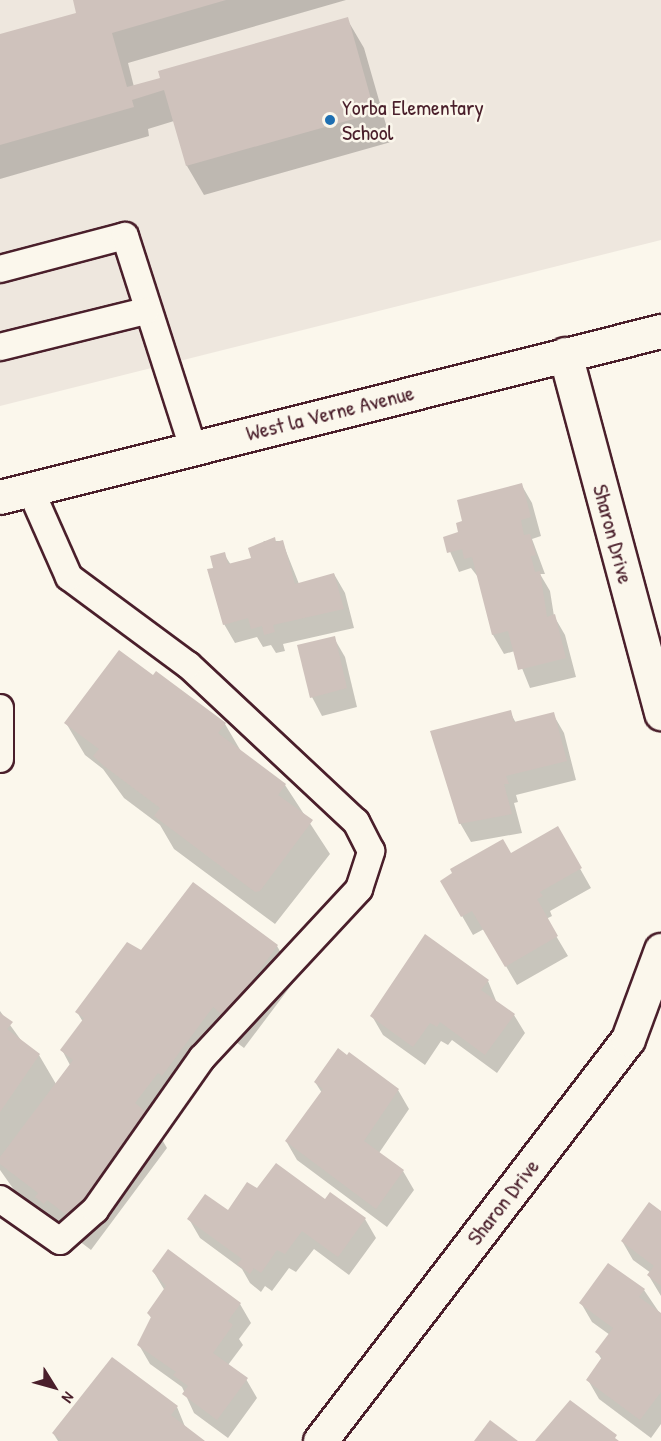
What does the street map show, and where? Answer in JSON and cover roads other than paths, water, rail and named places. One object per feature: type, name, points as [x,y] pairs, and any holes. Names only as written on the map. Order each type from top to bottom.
[{"type":"street","name":"West la Verne Avenue","points":[[15,493],[661,331]]},
{"type":"street","name":"Sharon Drive","points":[[565,354],[661,713]]},
{"type":"street","name":"Sharon Drive","points":[[320,1441],[628,1040],[661,950]]},
{"type":"lane","points":[[0,269],[124,236],[146,311],[193,448]]},
{"type":"lane","points":[[0,347],[146,311]]},
{"type":"lane","points":[[0,1199],[60,1241],[95,1210],[202,1058],[358,889],[370,851],[356,822],[188,665],[69,577],[15,493]]},
{"type":"lane","points":[[0,708],[0,759]]},
{"type":"place","name":"Yorba Elementary School","points":[[330,120]]}]
